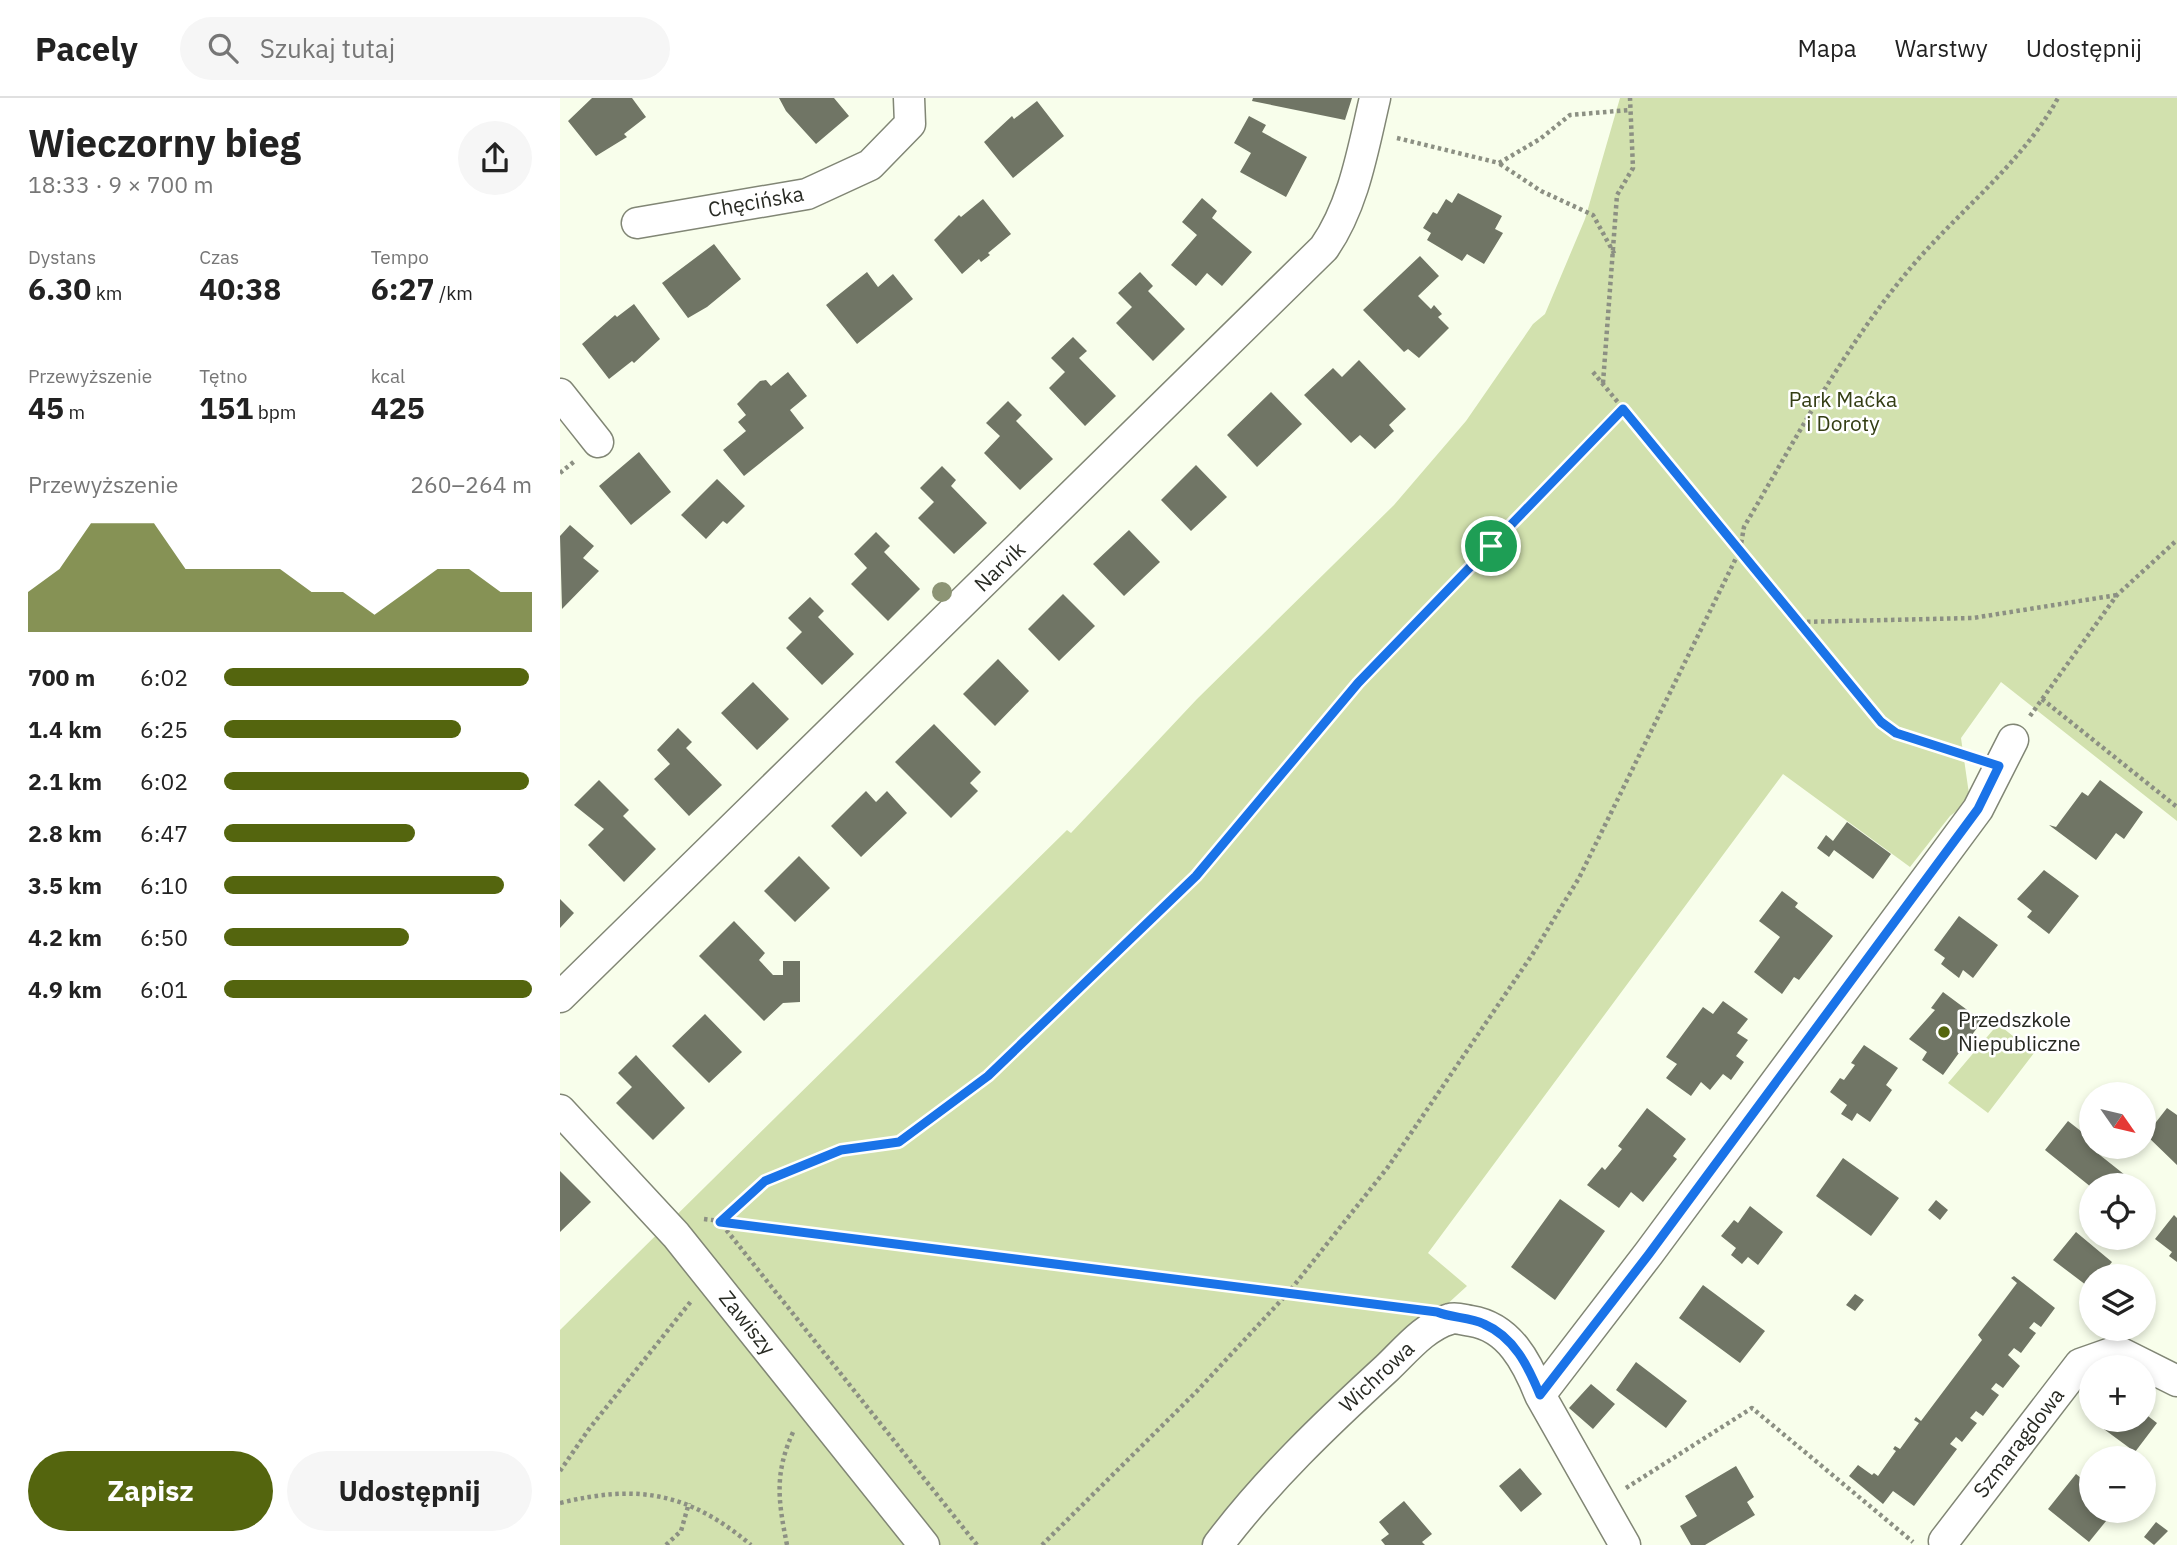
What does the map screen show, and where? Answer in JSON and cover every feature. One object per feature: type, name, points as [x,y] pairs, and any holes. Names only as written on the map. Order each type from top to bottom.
[{"type":"street","name":"Chęcińska","points":[[638,223],[807,194],[870,165],[910,124],[909,98]]},
{"type":"street","name":"Narvik","points":[[560,997],[1324,248],[1338,229],[1347,204],[1375,98]]},
{"type":"street","points":[[560,394],[598,442]]},
{"type":"street","points":[[1540,1395],[1649,1254],[1978,809],[2006,753]]},
{"type":"street","name":"Zawiszy","points":[[560,1110],[676,1235],[924,1545]]},
{"type":"street","points":[[1452,1318],[1483,1323],[1506,1337],[1529,1366],[1540,1395],[1625,1545]]},
{"type":"street","name":"Wichrowa","points":[[1218,1545],[1284,1467],[1341,1409],[1427,1331],[1452,1318]]},
{"type":"street","name":"Szmaragdowa","points":[[1930,1543],[2080,1364],[2117,1351],[2177,1381]]},
{"type":"path","points":[[1603,384],[1604,349],[1615,256],[1617,195],[1633,168],[1634,134],[1629,110],[1630,98]]},
{"type":"path","points":[[1042,1545],[1197,1391],[1288,1293],[1388,1167],[1532,954],[1579,878],[1740,550],[1744,527],[1825,387],[1908,272],[2001,173],[2058,98]]},
{"type":"path","points":[[1499,163],[1540,139],[1570,115],[1629,110]]},
{"type":"path","points":[[1367,130],[1499,163],[1541,191],[1593,215],[1615,256]]},
{"type":"path","points":[[1593,372],[1888,728],[2006,753],[2117,595],[2177,540]]},
{"type":"path","points":[[720,1222],[765,1181],[841,1150],[899,1142],[988,1076],[1196,876],[1358,683],[1623,409]]},
{"type":"path","points":[[1799,622],[1973,618],[2117,595]]},
{"type":"path","points":[[2042,699],[2177,807]]},
{"type":"path","points":[[700,1219],[1437,1312],[1452,1318]]},
{"type":"path","points":[[720,1222],[977,1545]]},
{"type":"path","points":[[560,1471],[698,1292],[712,1280]]},
{"type":"path","points":[[787,1545],[777,1497],[785,1449],[809,1398]]},
{"type":"path","points":[[1602,1504],[1752,1408],[1930,1543]]},
{"type":"path","points":[[560,1503],[601,1493],[643,1492],[689,1503],[723,1521],[751,1545]]},
{"type":"path","points":[[666,1545],[681,1531],[689,1503]]},
{"type":"green space","name":"Park Maćka i Doroty","points":[[1620,98],[2177,98],[2177,821],[2001,682],[1961,738],[1970,801],[1950,816],[1910,867],[1783,774],[1428,1253],[1467,1286],[1279,1458],[1204,1545],[560,1545],[560,1330],[1067,830],[1071,833],[1197,699],[1394,505],[1466,421],[1533,324],[1545,314],[1585,219]]},
{"type":"green space","points":[[1998,1024],[2034,1053],[1988,1113],[1948,1083]]},
{"type":"building","points":[[592,98],[632,98],[646,117],[624,134],[627,137],[596,156],[568,121]]},
{"type":"building","points":[[779,98],[834,98],[849,116],[816,144],[786,111]]},
{"type":"building","points":[[1253,98],[1352,98],[1345,120],[1252,101]]},
{"type":"building","points":[[1037,101],[1064,136],[1013,178],[984,142],[1012,116],[1014,119]]},
{"type":"building","points":[[1249,116],[1266,125],[1262,132],[1307,157],[1286,197],[1240,172],[1251,153],[1234,143]]},
{"type":"building","points":[[1458,193],[1502,216],[1495,229],[1503,233],[1484,264],[1467,254],[1462,261],[1427,240],[1431,233],[1423,228],[1433,212],[1437,214],[1446,199],[1452,203]]},
{"type":"building","points":[[1202,198],[1217,211],[1212,218],[1252,252],[1222,286],[1207,273],[1196,286],[1171,265],[1197,235],[1182,222]]},
{"type":"building","points":[[983,199],[1011,234],[988,253],[990,255],[981,262],[979,259],[962,274],[934,240],[959,215],[961,217]]},
{"type":"building","points":[[714,244],[741,279],[707,307],[688,318],[662,283]]},
{"type":"building","points":[[1420,256],[1439,276],[1418,296],[1431,309],[1434,305],[1442,314],[1438,317],[1449,328],[1419,358],[1408,349],[1404,352],[1363,310]]},
{"type":"building","points":[[867,272],[878,287],[893,274],[913,299],[857,344],[826,305]]},
{"type":"building","points":[[1140,272],[1153,286],[1148,291],[1185,329],[1153,361],[1116,323],[1132,307],[1118,293]]},
{"type":"building","points":[[634,304],[660,339],[634,363],[632,361],[609,379],[582,344],[615,315],[617,317]]},
{"type":"building","points":[[1073,337],[1087,351],[1079,358],[1116,396],[1085,426],[1049,388],[1065,372],[1051,358]]},
{"type":"building","points":[[1359,360],[1406,409],[1389,425],[1394,431],[1375,449],[1360,435],[1351,443],[1304,395],[1333,368],[1342,377]]},
{"type":"building","points":[[788,372],[807,396],[790,410],[804,428],[744,476],[723,450],[746,431],[738,422],[746,415],[737,404],[760,381],[766,380],[771,386]]},
{"type":"building","points":[[1271,392],[1302,424],[1257,467],[1227,435]]},
{"type":"building","points":[[1008,401],[1022,415],[1016,421],[1053,459],[1020,490],[984,453],[1000,436],[986,423]]},
{"type":"building","points":[[639,452],[671,492],[631,525],[599,486]]},
{"type":"building","points":[[1196,465],[1227,497],[1191,531],[1161,500]]},
{"type":"building","points":[[942,466],[956,480],[951,486],[987,523],[954,554],[918,518],[934,502],[920,488]]},
{"type":"building","points":[[717,479],[745,506],[727,524],[723,521],[706,539],[681,515]]},
{"type":"building","points":[[570,525],[594,546],[583,558],[599,571],[562,609],[560,536]]},
{"type":"building","points":[[1129,530],[1160,562],[1124,596],[1093,564]]},
{"type":"building","points":[[876,532],[890,546],[884,552],[920,589],[888,621],[851,584],[867,568],[854,554]]},
{"type":"building","points":[[1063,594],[1095,626],[1059,661],[1028,629]]},
{"type":"building","points":[[810,597],[824,611],[818,617],[854,654],[822,685],[786,648],[802,632],[788,618]]},
{"type":"building","points":[[998,659],[1029,691],[995,726],[963,694]]},
{"type":"building","points":[[753,682],[789,719],[757,750],[721,713]]},
{"type":"building","points":[[934,724],[981,772],[970,783],[978,791],[951,818],[895,762]]},
{"type":"building","points":[[678,728],[692,742],[686,748],[722,785],[689,816],[654,779],[670,764],[657,750]]},
{"type":"building","points":[[599,780],[629,810],[623,816],[656,849],[624,882],[588,845],[604,829],[574,805]]},
{"type":"building","points":[[2100,780],[2143,812],[2124,839],[2116,833],[2096,860],[2049,825],[2056,827],[2082,792],[2088,796]]},
{"type":"building","points":[[866,791],[876,802],[887,791],[907,813],[861,857],[831,826]]},
{"type":"building","points":[[1847,822],[1891,854],[1873,879],[1834,850],[1829,857],[1817,848],[1826,835],[1833,841]]},
{"type":"building","points":[[799,856],[830,888],[795,922],[764,891]]},
{"type":"building","points":[[2044,870],[2079,896],[2049,934],[2027,917],[2032,911],[2017,899]]},
{"type":"building","points":[[1782,891],[1798,903],[1795,907],[1833,936],[1799,980],[1794,977],[1782,994],[1754,972],[1780,937],[1759,921]]},
{"type":"building","points":[[560,899],[574,913],[560,928]]},
{"type":"building","points":[[1959,916],[1998,945],[1973,978],[1963,970],[1959,978],[1941,964],[1945,958],[1934,950]]},
{"type":"building","points":[[734,921],[765,953],[759,960],[773,975],[783,975],[783,961],[800,961],[800,1002],[783,1003],[764,1021],[699,956]]},
{"type":"building","name":"Przedszkole Niepubliczne","points":[[1943,992],[1982,1021],[1943,1075],[1922,1060],[1927,1052],[1909,1039],[1935,1010],[1931,1008]]},
{"type":"building","points":[[1723,1001],[1748,1019],[1737,1033],[1748,1040],[1736,1056],[1744,1062],[1731,1080],[1723,1074],[1710,1090],[1701,1082],[1691,1096],[1666,1078],[1677,1064],[1666,1057],[1703,1007],[1713,1014]]},
{"type":"building","points":[[705,1014],[742,1052],[709,1083],[672,1046]]},
{"type":"building","points":[[1864,1045],[1898,1068],[1886,1085],[1892,1090],[1870,1122],[1857,1113],[1852,1121],[1841,1114],[1847,1105],[1830,1092],[1840,1078],[1844,1080],[1855,1065],[1851,1063]]},
{"type":"building","points":[[636,1055],[685,1108],[653,1140],[616,1103],[632,1087],[618,1073]]},
{"type":"building","points":[[1647,1108],[1686,1139],[1673,1156],[1677,1159],[1643,1202],[1631,1192],[1619,1208],[1587,1185],[1602,1167],[1605,1170],[1622,1149],[1618,1146]]},
{"type":"building","points":[[2167,1108],[2177,1115],[2177,1165],[2156,1145],[2156,1122]]},
{"type":"building","points":[[2068,1121],[2079,1130],[2079,1159],[2105,1159],[2122,1173],[2079,1173],[2079,1177],[2045,1150]]},
{"type":"building","points":[[1843,1158],[1899,1198],[1871,1236],[1816,1196]]},
{"type":"building","points":[[560,1171],[591,1202],[560,1232]]},
{"type":"building","points":[[1560,1199],[1605,1231],[1555,1300],[1511,1267]]},
{"type":"building","points":[[1936,1200],[1948,1210],[1940,1220],[1928,1210]]},
{"type":"building","points":[[1750,1206],[1783,1232],[1758,1265],[1748,1257],[1742,1264],[1731,1255],[1736,1248],[1721,1236],[1734,1220],[1738,1223]]},
{"type":"building","points":[[2174,1215],[2177,1218],[2177,1262],[2169,1256],[2172,1252],[2156,1238]]},
{"type":"building","points":[[2076,1232],[2079,1234],[2079,1250],[2098,1250],[2112,1262],[2079,1264],[2079,1280],[2053,1260]]},
{"type":"building","points":[[2014,1276],[2055,1308],[2041,1327],[2034,1322],[2029,1328],[2036,1333],[2021,1353],[2014,1348],[2008,1355],[2020,1366],[2003,1388],[1996,1383],[1991,1389],[1999,1395],[1983,1416],[1976,1411],[1970,1418],[1977,1423],[1962,1442],[1956,1437],[1950,1444],[1957,1449],[1914,1506],[1893,1491],[1883,1504],[1849,1476],[1858,1465],[1878,1476],[1896,1451],[1893,1449],[1895,1446],[1900,1449],[1919,1423],[1914,1420],[1916,1417],[1921,1421],[1982,1340],[1978,1335],[2017,1283],[2011,1278]]},
{"type":"building","points":[[1703,1285],[1765,1331],[1740,1363],[1679,1318]]},
{"type":"building","points":[[1855,1294],[1864,1300],[1855,1311],[1846,1305]]},
{"type":"building","points":[[1636,1362],[1687,1401],[1666,1428],[1616,1390]]},
{"type":"building","points":[[1591,1384],[1615,1404],[1593,1429],[1569,1408]]},
{"type":"building","points":[[2108,1432],[2150,1432],[2140,1446],[2127,1446]]},
{"type":"building","points":[[1736,1466],[1754,1497],[1747,1502],[1755,1515],[1705,1545],[1691,1545],[1680,1526],[1697,1516],[1685,1496]]},
{"type":"building","points":[[1520,1468],[1542,1494],[1521,1512],[1499,1486]]},
{"type":"building","points":[[2076,1474],[2079,1476],[2079,1523],[2104,1523],[2089,1542],[2048,1509]]},
{"type":"building","points":[[1404,1501],[1432,1534],[1422,1542],[1425,1545],[1385,1545],[1381,1540],[1389,1534],[1379,1522]]},
{"type":"building","points":[[2156,1522],[2168,1531],[2154,1545],[2144,1537]]},
{"type":"place","name":"Przedszkole Niepubliczne","points":[[1944,1032]]},
{"type":"route","points":[[1623,409],[1881,722],[1896,733],[1961,751],[1999,766],[1978,809],[1768,1089],[1649,1254],[1540,1395],[1529,1366],[1506,1337],[1483,1323],[1452,1318],[1437,1312],[720,1222],[765,1181],[841,1150],[899,1142],[988,1076],[1196,876],[1358,683],[1491,546],[1623,409]]}]
